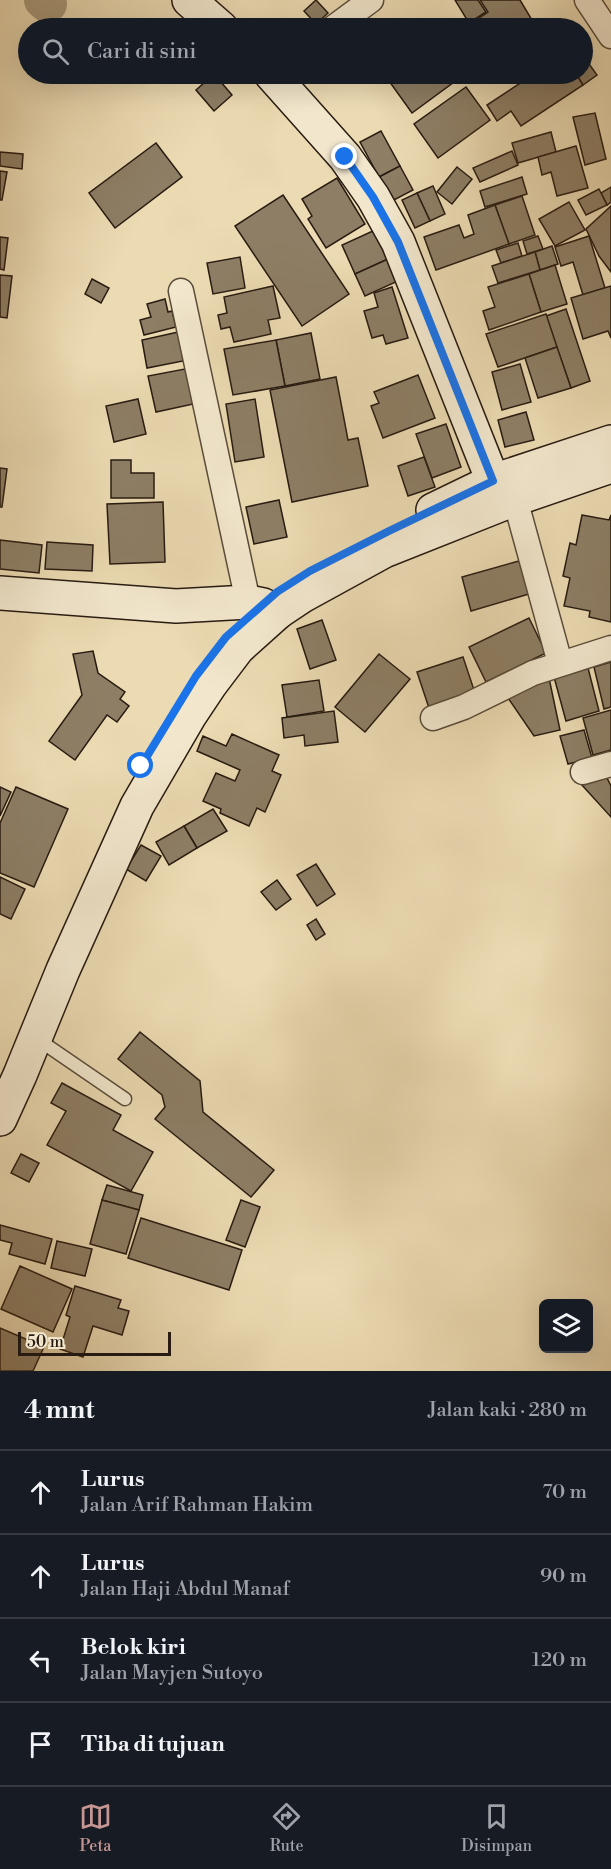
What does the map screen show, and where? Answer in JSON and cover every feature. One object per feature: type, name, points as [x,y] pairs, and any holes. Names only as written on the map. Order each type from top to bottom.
[{"type":"main road","points":[[189,0],[210,18]]},
{"type":"main road","points":[[281,84],[345,157],[373,197],[398,242],[504,490]]},
{"type":"main road","points":[[0,1079],[48,963],[131,782],[196,676],[226,637],[277,592],[310,571],[389,531],[504,490],[611,441]]},
{"type":"main road","points":[[504,490],[611,466]]},
{"type":"main road","points":[[0,593],[176,606],[263,606]]},
{"type":"main road","points":[[0,1119],[63,970],[137,806],[210,685],[238,648],[263,606]]},
{"type":"street","points":[[347,18],[371,0]]},
{"type":"street","points":[[587,0],[611,36]]},
{"type":"street","points":[[181,291],[263,606]]},
{"type":"street","points":[[504,490],[560,663]]},
{"type":"street","points":[[433,718],[464,707],[533,673],[611,648]]},
{"type":"street","points":[[583,772],[611,764]]},
{"type":"lane","points":[[35,1037],[125,1099]]},
{"type":"building","points":[[316,0],[328,13],[323,18],[310,18],[304,11]]},
{"type":"building","points":[[455,0],[478,0],[486,12],[477,18],[466,18]]},
{"type":"building","points":[[480,0],[520,0],[531,18],[479,18],[488,12]]},
{"type":"building","points":[[203,84],[223,84],[232,95],[214,111],[196,90]]},
{"type":"building","points":[[391,84],[451,84],[412,113]]},
{"type":"building","points":[[519,84],[583,85],[521,126],[511,111],[497,121],[487,105]]},
{"type":"building","points":[[466,87],[490,120],[438,158],[414,124]]},
{"type":"building","points":[[595,113],[606,159],[585,165],[573,117]]},
{"type":"building","points":[[381,131],[400,166],[379,177],[360,142]]},
{"type":"building","points":[[551,132],[556,152],[518,163],[512,143]]},
{"type":"building","points":[[156,143],[182,177],[115,228],[89,193]]},
{"type":"building","points":[[576,146],[588,188],[557,196],[551,172],[542,175],[538,157]]},
{"type":"building","points":[[512,151],[518,165],[480,182],[473,168]]},
{"type":"building","points":[[0,152],[23,154],[22,169],[0,166]]},
{"type":"building","points":[[400,166],[413,190],[392,201],[379,177]]},
{"type":"building","points":[[457,167],[472,179],[452,204],[437,192]]},
{"type":"building","points":[[0,171],[7,172],[2,200],[0,200]]},
{"type":"building","points":[[522,177],[527,194],[485,207],[480,191]]},
{"type":"building","points":[[337,178],[365,224],[326,248],[308,219],[312,216],[302,199]]},
{"type":"building","points":[[433,186],[445,214],[430,221],[417,193]]},
{"type":"building","points":[[611,187],[611,202],[607,205],[601,193]]},
{"type":"building","points":[[599,189],[607,205],[586,215],[578,200]]},
{"type":"building","points":[[417,193],[430,221],[415,228],[402,200]]},
{"type":"building","points":[[283,195],[349,294],[302,326],[235,226]]},
{"type":"building","points":[[522,196],[535,235],[509,244],[495,205]]},
{"type":"building","points":[[569,202],[585,230],[555,246],[539,219]]},
{"type":"building","points":[[495,205],[509,244],[436,270],[424,237],[459,225],[464,238],[474,234],[468,215]]},
{"type":"building","points":[[611,206],[611,272],[599,256],[586,229]]},
{"type":"building","points":[[375,230],[388,259],[355,274],[342,245]]},
{"type":"building","points":[[538,236],[543,249],[527,254],[523,241]]},
{"type":"building","points":[[589,236],[605,288],[583,295],[573,262],[561,266],[555,247]]},
{"type":"building","points":[[0,237],[8,238],[4,270],[0,269]]},
{"type":"building","points":[[518,243],[522,256],[501,263],[496,250]]},
{"type":"building","points":[[552,246],[558,264],[540,270],[535,252]]},
{"type":"building","points":[[535,252],[540,270],[498,283],[492,266]]},
{"type":"building","points":[[240,257],[245,288],[213,294],[207,263]]},
{"type":"building","points":[[388,259],[398,281],[365,296],[355,274]]},
{"type":"building","points":[[555,265],[567,304],[541,312],[529,274]]},
{"type":"building","points":[[529,274],[541,312],[489,330],[483,311],[495,307],[488,287]]},
{"type":"building","points":[[0,275],[12,276],[7,318],[0,317]]},
{"type":"building","points":[[92,279],[109,288],[101,303],[85,294]]},
{"type":"building","points":[[273,286],[280,318],[268,320],[271,334],[234,342],[230,327],[221,329],[218,315],[227,313],[224,297]]},
{"type":"building","points":[[611,286],[611,338],[608,331],[583,339],[571,298]]},
{"type":"building","points":[[392,287],[408,338],[386,344],[383,335],[372,338],[364,311],[378,307],[374,293]]},
{"type":"building","points":[[165,299],[168,312],[172,311],[176,327],[144,335],[140,320],[151,317],[147,304]]},
{"type":"building","points":[[566,309],[590,381],[571,388],[546,316]]},
{"type":"building","points":[[546,314],[557,347],[498,367],[486,334]]},
{"type":"building","points":[[183,331],[188,360],[147,368],[142,340]]},
{"type":"building","points":[[311,333],[320,379],[285,386],[276,340]]},
{"type":"building","points":[[276,340],[285,386],[233,395],[224,349]]},
{"type":"building","points":[[557,347],[571,388],[538,398],[525,358]]},
{"type":"building","points":[[520,364],[531,402],[502,410],[492,372]]},
{"type":"building","points":[[190,368],[198,403],[156,412],[148,376]]},
{"type":"building","points":[[418,375],[435,418],[383,438],[371,406],[379,403],[374,392]]},
{"type":"building","points":[[336,377],[348,440],[358,438],[368,486],[292,502],[270,390]]},
{"type":"building","points":[[138,399],[146,434],[114,442],[106,406]]},
{"type":"building","points":[[255,399],[264,457],[235,462],[226,404]]},
{"type":"building","points":[[526,412],[534,440],[505,447],[498,420]]},
{"type":"building","points":[[446,424],[461,467],[432,478],[416,434]]},
{"type":"building","points":[[424,457],[435,487],[408,496],[398,466]]},
{"type":"building","points":[[111,460],[131,460],[131,473],[154,473],[154,498],[111,498]]},
{"type":"building","points":[[0,468],[7,469],[2,507],[0,507]]},
{"type":"building","points":[[279,500],[287,537],[254,544],[246,507]]},
{"type":"building","points":[[163,502],[165,562],[110,564],[107,504]]},
{"type":"building","points":[[582,515],[609,520],[611,515],[611,622],[589,617],[590,611],[564,606],[570,578],[563,576],[570,543],[576,545]]},
{"type":"building","points":[[0,540],[42,545],[39,573],[0,569]]},
{"type":"building","points":[[47,542],[93,545],[92,571],[45,569]]},
{"type":"building","points":[[519,561],[529,594],[471,611],[462,577]]},
{"type":"building","points":[[529,618],[546,653],[486,682],[469,647]]},
{"type":"building","points":[[322,620],[336,660],[310,669],[297,629]]},
{"type":"building","points":[[93,651],[98,673],[125,692],[120,699],[129,706],[117,722],[107,715],[75,760],[49,741],[82,695],[73,654]]},
{"type":"building","points":[[379,654],[410,679],[365,732],[335,707]]},
{"type":"building","points":[[463,657],[475,693],[429,708],[417,672]]},
{"type":"building","points":[[611,662],[611,707],[604,709],[594,667]]},
{"type":"building","points":[[588,668],[599,711],[566,721],[554,677]]},
{"type":"building","points":[[549,678],[560,730],[534,736],[506,695]]},
{"type":"building","points":[[319,680],[324,711],[287,717],[282,685]]},
{"type":"building","points":[[611,710],[611,750],[593,755],[583,718]]},
{"type":"building","points":[[334,711],[338,742],[305,746],[304,735],[284,738],[282,718]]},
{"type":"building","points":[[584,730],[592,758],[568,764],[560,736]]},
{"type":"building","points":[[232,734],[279,755],[272,771],[281,775],[265,812],[257,808],[249,826],[220,813],[221,809],[203,801],[216,773],[235,781],[240,770],[197,751],[203,736],[226,746]]},
{"type":"building","points":[[605,774],[611,786],[611,817],[581,784]]},
{"type":"building","points":[[0,787],[11,792],[0,816]]},
{"type":"building","points":[[16,787],[68,809],[34,887],[0,873],[0,823]]},
{"type":"building","points":[[213,809],[227,831],[197,848],[184,826]]},
{"type":"building","points":[[184,826],[197,848],[169,865],[156,842]]},
{"type":"building","points":[[141,845],[161,856],[146,881],[126,869]]},
{"type":"building","points":[[316,864],[335,894],[317,906],[297,875]]},
{"type":"building","points":[[0,877],[25,889],[11,919],[0,914]]},
{"type":"building","points":[[277,880],[291,899],[276,910],[261,892]]},
{"type":"building","points":[[316,919],[325,934],[316,940],[307,925]]},
{"type":"building","points":[[140,1032],[200,1081],[203,1112],[274,1170],[251,1197],[155,1119],[165,1107],[162,1095],[118,1059]]},
{"type":"building","points":[[62,1083],[121,1115],[113,1130],[153,1152],[131,1191],[47,1145],[66,1111],[51,1103]]},
{"type":"building","points":[[21,1154],[39,1163],[29,1182],[11,1173]]},
{"type":"building","points":[[107,1185],[143,1195],[139,1210],[102,1200]]},
{"type":"building","points":[[102,1200],[139,1210],[126,1254],[90,1244]]},
{"type":"building","points":[[241,1200],[260,1207],[245,1247],[226,1240]]},
{"type":"building","points":[[141,1218],[242,1250],[229,1290],[128,1258]]},
{"type":"building","points":[[0,1225],[52,1239],[45,1264],[9,1254],[12,1243],[0,1240]]},
{"type":"building","points":[[57,1241],[92,1249],[85,1276],[51,1268]]},
{"type":"building","points":[[20,1266],[72,1289],[53,1332],[1,1309]]},
{"type":"building","points":[[75,1286],[121,1300],[118,1308],[129,1311],[122,1335],[93,1326],[83,1357],[60,1349],[70,1317],[66,1315]]},
{"type":"building","points":[[0,1328],[44,1347],[33,1371],[0,1371]]},
{"type":"waterway","points":[[43,0],[48,4]]},
{"type":"route","points":[[141,766],[196,676],[226,637],[277,592],[310,571],[493,481],[398,242],[373,197],[345,157]]}]
